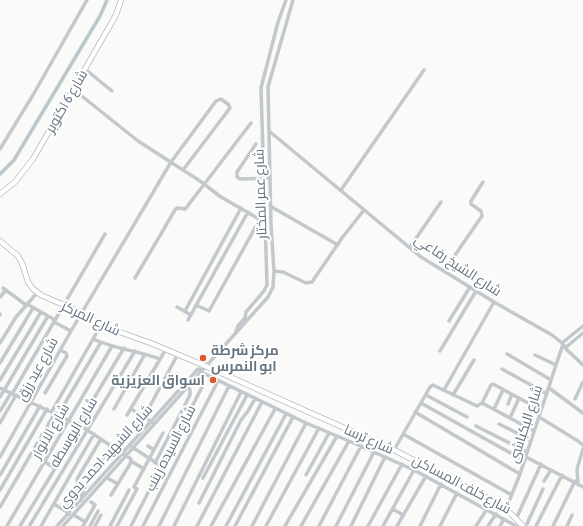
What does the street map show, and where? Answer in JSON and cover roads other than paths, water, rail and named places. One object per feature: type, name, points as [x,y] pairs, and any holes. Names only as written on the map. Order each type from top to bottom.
[{"type":"main road","name":"شارع 6 اكتوبر","points":[[0,194],[14,182],[28,166],[116,15],[121,0]]},
{"type":"main road","points":[[0,241],[18,256],[22,263],[28,282],[37,292]]},
{"type":"main road","name":"شارع المركز","points":[[37,292],[82,313],[101,325],[166,349],[206,366]]},
{"type":"main road","name":"شارع ترسا","points":[[206,366],[394,450],[492,500],[506,509],[516,523],[524,526]]},
{"type":"street","points":[[0,149],[33,95],[87,0]]},
{"type":"street","points":[[256,144],[236,174],[240,179],[267,178],[265,109],[262,84],[282,23],[286,0]]},
{"type":"street","name":"شارع عمر المختار","points":[[206,366],[271,294],[274,284],[274,271],[267,225],[270,206],[267,194],[269,131],[265,109],[269,82],[282,23],[293,0]]},
{"type":"street","points":[[85,69],[112,91]]},
{"type":"street","points":[[341,190],[424,70]]},
{"type":"street","points":[[73,89],[138,141],[204,184],[221,197],[260,219],[267,225]]},
{"type":"street","name":"شارع عيد رزق","points":[[0,457],[60,350],[170,162],[216,101],[220,99],[228,104],[230,108],[183,170]]},
{"type":"street","points":[[135,278],[175,210],[177,208],[186,208],[251,123]]},
{"type":"street","name":"شارع الشيخ رفاعي","points":[[269,131],[421,257],[494,302],[546,331],[564,345],[583,365]]},
{"type":"street","points":[[444,271],[482,216],[482,212],[470,201],[483,182]]},
{"type":"street","points":[[236,333],[238,326],[245,318],[246,312],[263,293],[266,287],[267,194]]},
{"type":"street","points":[[410,247],[441,202]]},
{"type":"street","points":[[270,206],[338,245]]},
{"type":"street","points":[[185,311],[241,208]]},
{"type":"street","points":[[274,271],[283,272],[306,283],[314,280],[364,210]]},
{"type":"street","points":[[188,320],[248,212]]},
{"type":"street","points":[[196,305],[209,311],[260,219]]},
{"type":"street","points":[[0,422],[13,394],[105,234]]},
{"type":"street","points":[[449,321],[470,287]]},
{"type":"street","points":[[0,296],[4,289],[26,305],[48,316],[71,331]]},
{"type":"street","points":[[440,351],[476,291]]},
{"type":"street","points":[[0,343],[16,317],[37,292]]},
{"type":"street","points":[[444,390],[494,302]]},
{"type":"street","points":[[177,307],[191,315]]},
{"type":"street","points":[[0,363],[33,308]]},
{"type":"street","points":[[0,380],[41,312]]},
{"type":"street","points":[[0,397],[48,316]]},
{"type":"street","points":[[55,413],[101,325]]},
{"type":"street","points":[[564,345],[583,326]]},
{"type":"street","points":[[564,345],[583,333]]},
{"type":"street","points":[[93,339],[112,346],[124,348],[160,359]]},
{"type":"street","points":[[0,508],[55,413],[100,342]]},
{"type":"street","name":"شارع البكباشى","points":[[506,509],[520,474],[564,345]]},
{"type":"street","name":"شارع الانوار","points":[[7,526],[112,346]]},
{"type":"street","points":[[20,526],[124,348]]},
{"type":"street","points":[[127,415],[166,349]]},
{"type":"street","points":[[45,393],[67,356],[66,353],[60,350]]},
{"type":"street","name":"شارع البوسطه","points":[[30,525],[135,351]]},
{"type":"street","points":[[114,409],[146,354]]},
{"type":"street","points":[[144,417],[178,354]]},
{"type":"street","points":[[507,354],[551,380]]},
{"type":"street","points":[[535,355],[556,365]]},
{"type":"street","points":[[453,395],[474,360]]},
{"type":"street","name":"شارع الشهيد احمد بدوي","points":[[153,422],[188,387],[206,366]]},
{"type":"street","name":"شارع الشهيد احمد بدوي","points":[[57,526],[81,498],[125,454],[198,369],[202,371]]},
{"type":"street","points":[[502,369],[547,394]]},
{"type":"street","name":"شارع خلف المساكن","points":[[202,371],[218,381],[275,409],[402,464],[504,519],[516,523]]},
{"type":"street","name":"شارع السيده زينب","points":[[143,526],[218,381]]},
{"type":"street","points":[[575,399],[583,382]]},
{"type":"street","points":[[394,450],[415,412],[433,385],[474,406],[482,403],[492,384],[541,410]]},
{"type":"street","points":[[159,526],[229,386]]},
{"type":"street","points":[[155,463],[190,395],[188,387]]},
{"type":"street","points":[[131,526],[202,387]]},
{"type":"street","points":[[0,388],[80,425],[125,454],[131,461],[144,469]]},
{"type":"street","points":[[549,388],[583,413]]},
{"type":"street","points":[[494,409],[503,390]]},
{"type":"street","points":[[174,526],[241,392]]},
{"type":"street","points":[[0,411],[13,394]]},
{"type":"street","points":[[508,404],[512,394]]},
{"type":"street","points":[[203,478],[247,395]]},
{"type":"street","points":[[426,395],[467,417]]},
{"type":"street","points":[[510,418],[519,398]]},
{"type":"street","points":[[199,503],[241,420],[255,399]]},
{"type":"street","points":[[197,526],[262,402]]},
{"type":"street","points":[[421,403],[525,459],[541,464],[583,486]]},
{"type":"street","points":[[482,403],[534,431]]},
{"type":"street","points":[[0,475],[40,406]]},
{"type":"street","points":[[131,409],[153,422]]},
{"type":"street","points":[[211,526],[275,409]]},
{"type":"street","points":[[0,490],[47,410]]},
{"type":"street","points":[[415,412],[520,474]]},
{"type":"street","points":[[226,526],[286,414]]},
{"type":"street","points":[[235,526],[293,417]]},
{"type":"street","points":[[539,417],[583,445]]},
{"type":"street","points":[[252,526],[306,423]]},
{"type":"street","points":[[499,424],[531,440]]},
{"type":"street","points":[[476,426],[527,452]]},
{"type":"street","points":[[266,526],[319,428]]},
{"type":"street","points":[[117,526],[137,489],[134,486],[163,433]]},
{"type":"street","points":[[306,475],[329,433]]},
{"type":"street","points":[[41,526],[94,434]]},
{"type":"street","points":[[403,434],[512,495]]},
{"type":"street","points":[[285,526],[337,436]]},
{"type":"street","points":[[68,513],[67,509],[78,483],[77,479],[101,438]]},
{"type":"street","points":[[301,526],[349,441]]},
{"type":"street","points":[[74,493],[81,498],[82,493],[91,477],[111,445]]},
{"type":"street","points":[[132,446],[161,466]]},
{"type":"street","points":[[148,446],[154,450]]},
{"type":"street","points":[[319,526],[361,446]]},
{"type":"street","points":[[553,526],[576,482],[578,466],[583,450]]},
{"type":"street","points":[[336,526],[374,452]]},
{"type":"street","name":"شارع الشهيد احمد بدوي","points":[[63,526],[107,478],[125,454]]},
{"type":"street","points":[[351,526],[385,457]]},
{"type":"street","points":[[111,495],[131,461]]},
{"type":"street","points":[[45,462],[55,468]]},
{"type":"street","points":[[368,526],[402,464]]},
{"type":"street","points":[[516,523],[541,464]]},
{"type":"street","points":[[123,466],[128,468]]},
{"type":"street","points":[[578,466],[583,468]]},
{"type":"street","points":[[383,526],[414,470]]},
{"type":"street","points":[[544,481],[551,470]]},
{"type":"street","points":[[536,526],[562,475]]},
{"type":"street","points":[[397,526],[426,476]]},
{"type":"street","points":[[577,476],[583,480]]},
{"type":"street","points":[[91,477],[97,482]]},
{"type":"street","points":[[107,478],[118,484]]},
{"type":"street","points":[[420,526],[441,484]]},
{"type":"street","points":[[524,526],[543,489]]},
{"type":"street","points":[[110,526],[129,490]]},
{"type":"street","points":[[440,526],[456,493]]},
{"type":"street","points":[[74,514],[84,524],[95,505],[91,502]]},
{"type":"street","points":[[54,504],[68,513]]},
{"type":"street","points":[[393,509],[403,515]]},
{"type":"street","points":[[476,526],[487,510]]},
{"type":"street","points":[[90,526],[98,511]]},
{"type":"street","points":[[488,526],[496,514]]},
{"type":"street","points":[[567,526],[572,515]]},
{"type":"street","points":[[95,526],[101,516]]},
{"type":"street","points":[[500,526],[504,519]]},
{"type":"waterway","points":[[0,174],[14,160],[100,16],[107,0]]},
{"type":"place","name":"مركز شرطة ابو النمرس","points":[[203,358]]},
{"type":"place","name":"اسواق العزيزية","points":[[213,380]]}]
